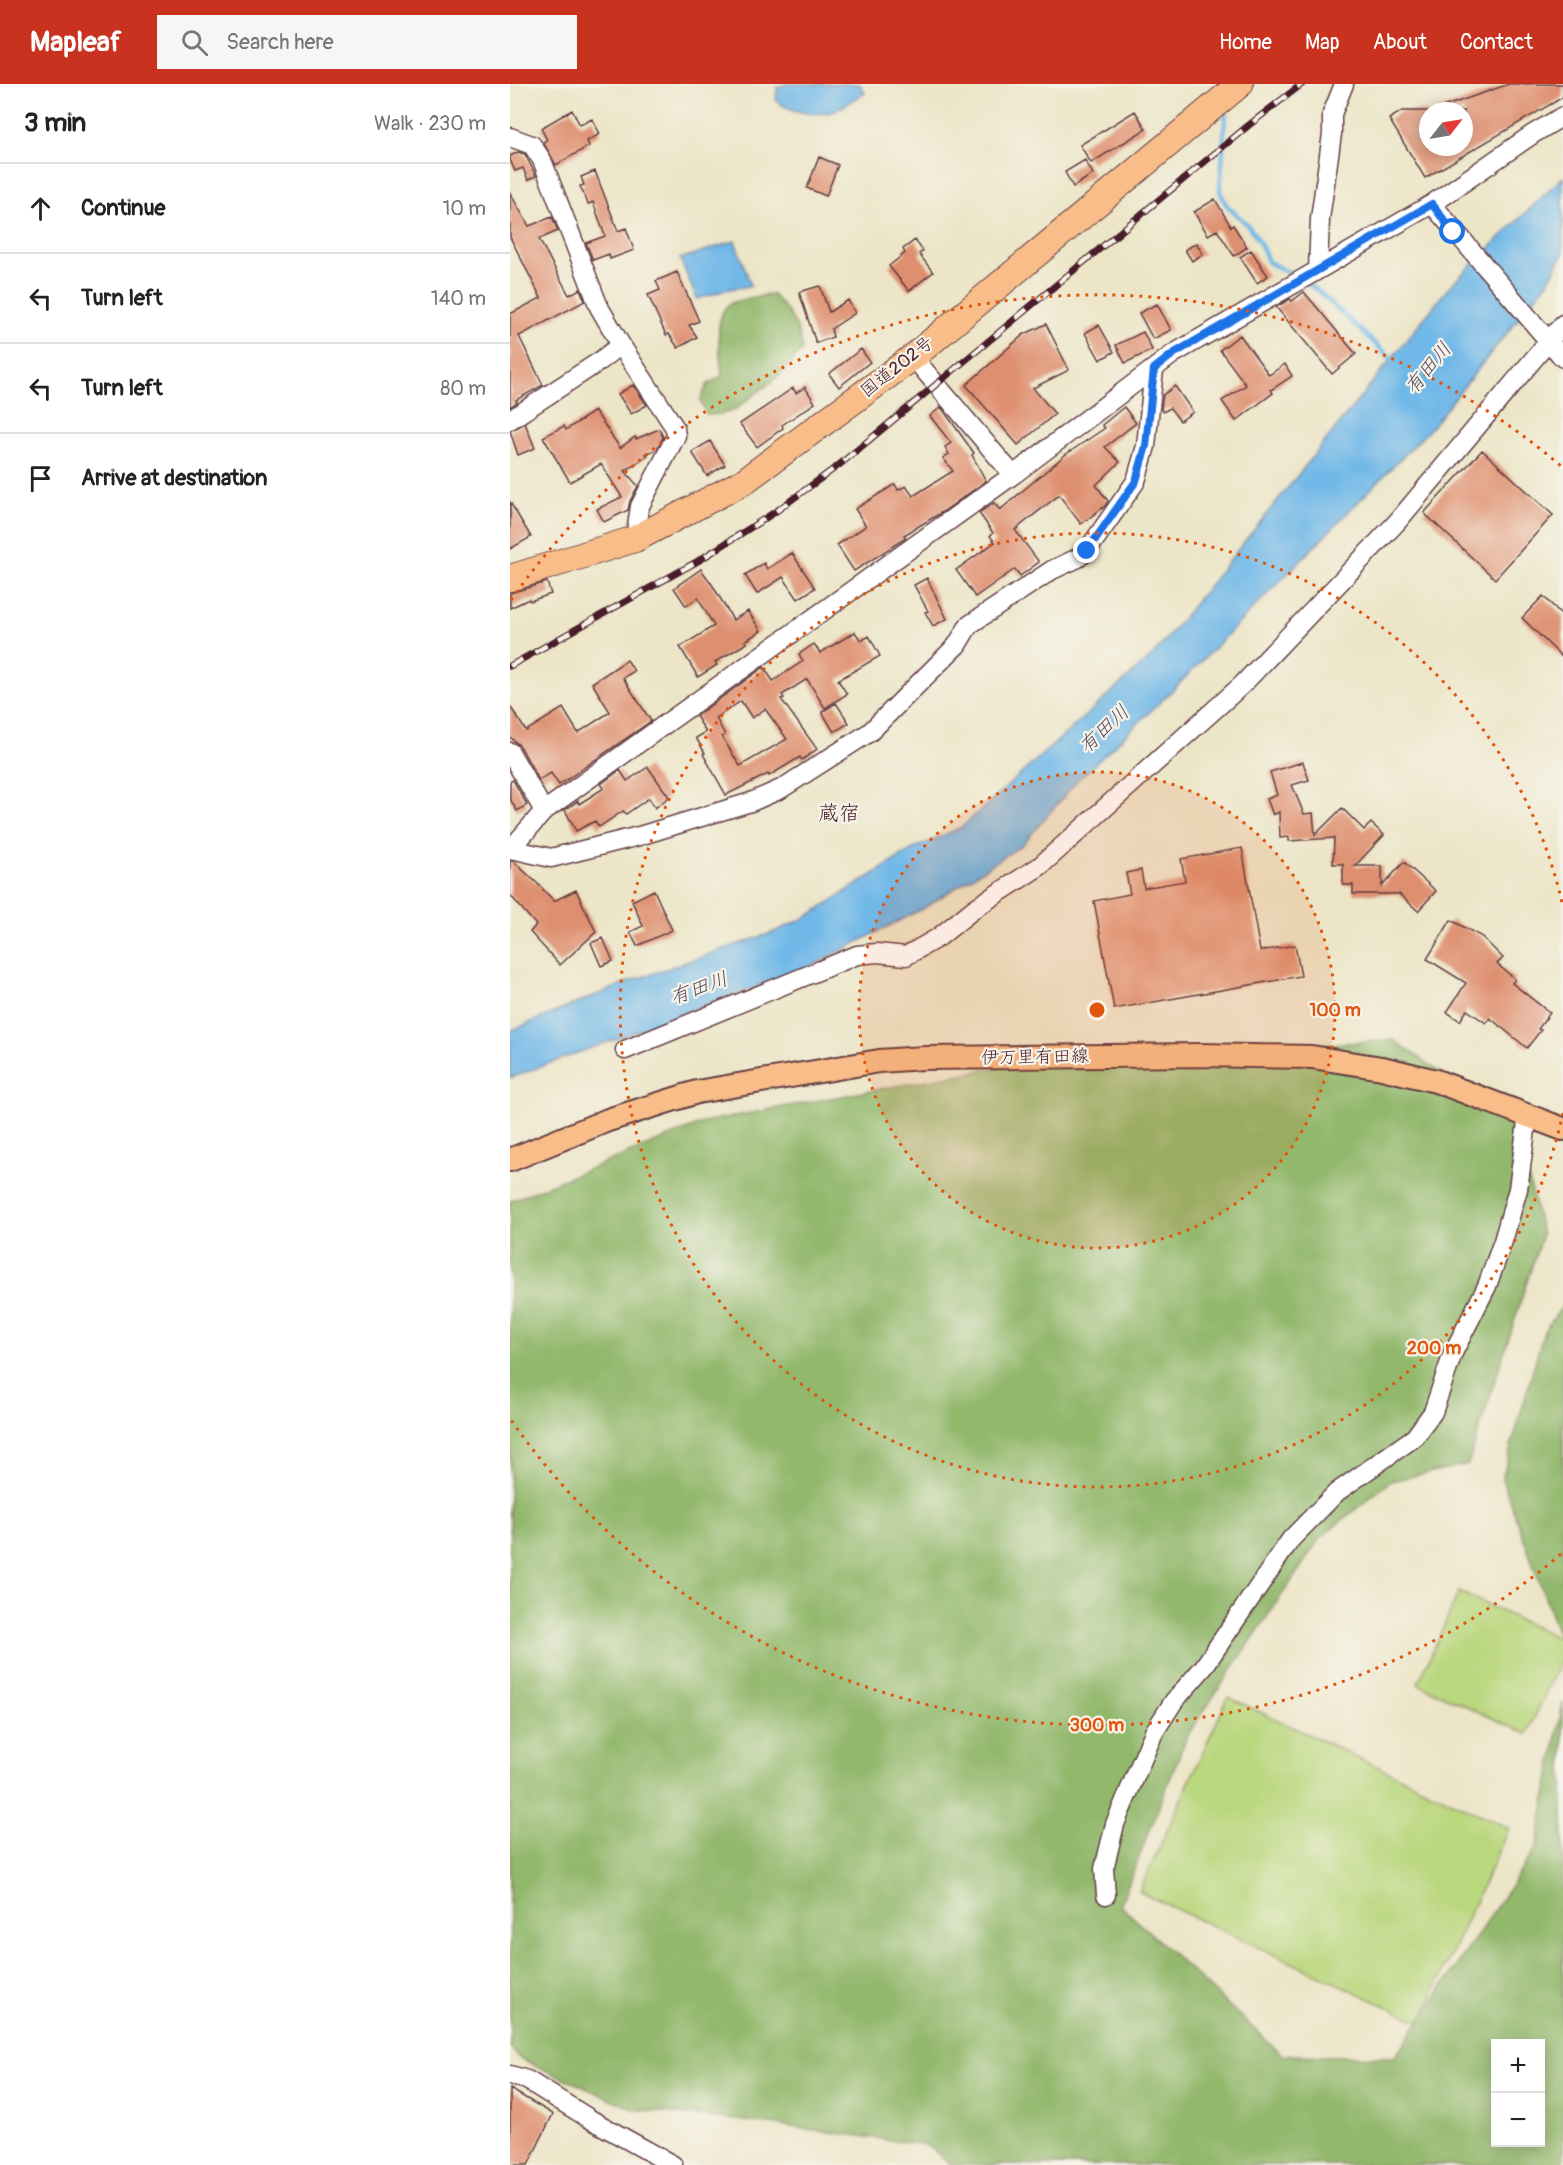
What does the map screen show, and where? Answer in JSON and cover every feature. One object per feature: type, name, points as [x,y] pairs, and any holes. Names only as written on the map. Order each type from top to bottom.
[{"type":"highway","name":"国道202号","points":[[510,578],[635,538],[743,482],[913,357],[1240,84]]},
{"type":"main road","name":"伊万里有田線","points":[[510,1160],[608,1120],[697,1092],[879,1061],[924,1058],[1200,1055],[1312,1057],[1382,1068],[1436,1082],[1563,1129]]},
{"type":"street","points":[[1318,270],[1320,219],[1332,134],[1332,114],[1344,84]]},
{"type":"street","points":[[1154,369],[1146,446],[1136,481],[1087,551],[1078,558],[1052,570],[969,626],[957,645],[870,732],[781,789],[751,802],[639,836],[550,858],[510,850],[544,811],[1013,475],[1173,354],[1432,204],[1563,116]]},
{"type":"street","points":[[510,136],[532,146],[542,160],[599,307],[675,428],[676,436],[640,506],[635,538]]},
{"type":"street","points":[[1432,204],[1453,232],[1563,358]]},
{"type":"street","points":[[625,1050],[857,955],[877,953],[906,956],[939,937],[975,908],[1040,866],[1242,685],[1397,522],[1563,324]]},
{"type":"street","points":[[510,420],[621,345]]},
{"type":"street","points":[[913,357],[1013,475]]},
{"type":"street","points":[[510,752],[544,811]]},
{"type":"street","points":[[1106,1895],[1104,1869],[1115,1824],[1154,1732],[1174,1701],[1203,1668],[1291,1539],[1337,1492],[1415,1437],[1433,1412],[1453,1353],[1486,1286],[1503,1241],[1518,1189],[1528,1115]]},
{"type":"street","points":[[510,2075],[527,2080],[590,2119],[673,2165]]},
{"type":"green space","points":[[772,294],[792,319],[799,333],[802,350],[779,376],[734,410],[707,415],[700,401],[707,385],[722,376],[719,324],[722,314],[734,302]]},
{"type":"green space","points":[[1394,1040],[1516,1125],[1542,1235],[1468,1464],[1391,1481],[1321,1537],[1187,1736],[1120,1905],[1282,2055],[1395,2057],[1537,1847],[1563,1702],[1563,2165],[952,2165],[927,2145],[754,2122],[633,2109],[521,2059],[510,2048],[510,1201],[708,1121],[1014,1064]]},
{"type":"green space","points":[[1563,1305],[1563,1647],[1502,1479],[1544,1331]]},
{"type":"green space","points":[[1459,1592],[1563,1640],[1563,1655],[1527,1734],[1418,1684]]},
{"type":"green space","points":[[1228,1697],[1509,1828],[1420,2022],[1139,1892]]},
{"type":"water","points":[[787,84],[860,84],[865,93],[831,112],[809,113],[787,108],[776,100],[777,87]]},
{"type":"water","name":"有田川","points":[[1563,177],[1563,254],[1548,282],[1429,430],[1176,687],[1078,780],[1022,845],[924,908],[805,969],[510,1078],[510,1031],[628,982],[774,932],[805,918],[911,850],[962,827],[1154,654],[1450,286]]},
{"type":"water","points":[[735,241],[751,286],[729,289],[697,299],[680,259]]},
{"type":"building","points":[[1509,84],[1563,84],[1563,97],[1473,150],[1473,102],[1457,102]]},
{"type":"building","points":[[572,110],[580,125],[592,119],[600,134],[587,141],[589,146],[556,165],[543,142],[547,140],[541,128]]},
{"type":"building","points":[[1135,111],[1146,129],[1091,163],[1080,145]]},
{"type":"building","points":[[1402,111],[1419,111],[1419,156],[1462,156],[1425,178],[1389,119]]},
{"type":"building","points":[[518,152],[525,154],[536,176],[528,180],[523,168],[515,171],[510,156]]},
{"type":"building","points":[[819,157],[838,165],[826,196],[807,188]]},
{"type":"building","points":[[1085,160],[1093,174],[1073,187],[1065,172]]},
{"type":"building","points":[[595,171],[618,231],[626,228],[634,250],[610,259],[609,254],[593,260],[586,243],[605,236],[593,202],[588,204],[580,186],[584,185],[581,177]]},
{"type":"building","points":[[510,193],[529,226],[552,217],[558,231],[539,239],[569,295],[580,289],[585,301],[519,336],[543,385],[516,400],[517,402],[510,407],[510,314],[541,298],[510,237]]},
{"type":"building","points":[[1215,199],[1231,227],[1233,225],[1247,247],[1234,256],[1217,230],[1208,235],[1194,212]]},
{"type":"building","points":[[915,240],[923,251],[919,254],[933,272],[909,291],[889,266],[905,253],[903,249]]},
{"type":"building","points":[[1196,243],[1203,254],[1192,261],[1185,250]]},
{"type":"building","points":[[1251,250],[1268,276],[1257,283],[1240,257]]},
{"type":"building","points":[[677,272],[699,321],[689,325],[697,337],[678,348],[669,334],[666,335],[648,295],[660,290],[656,281]]},
{"type":"building","points":[[820,286],[829,312],[848,300],[855,313],[831,329],[833,337],[816,343],[799,292]]},
{"type":"building","points":[[1304,292],[1356,354],[1332,374],[1276,307],[1290,299],[1292,301]]},
{"type":"building","points":[[1157,304],[1171,330],[1153,339],[1139,313]]},
{"type":"building","points":[[1046,324],[1069,370],[1033,388],[1055,414],[1018,445],[966,385],[1023,335]]},
{"type":"building","points":[[1099,325],[1114,352],[1100,360],[1085,333]]},
{"type":"building","points":[[1143,332],[1152,350],[1125,363],[1116,345]]},
{"type":"building","points":[[1240,335],[1269,375],[1285,364],[1292,376],[1271,390],[1273,393],[1236,421],[1222,401],[1246,385],[1220,350]]},
{"type":"building","points":[[861,349],[870,362],[839,387],[829,374]]},
{"type":"building","points":[[633,385],[647,405],[631,414],[618,394]]},
{"type":"building","points":[[1175,386],[1193,412],[1180,421],[1170,408],[1163,412],[1161,409],[1163,395]]},
{"type":"building","points":[[805,387],[815,403],[782,425],[783,428],[757,447],[740,424],[793,388],[796,393]]},
{"type":"building","points":[[941,407],[974,453],[972,455],[986,481],[944,511],[904,535],[906,538],[854,571],[837,545],[866,526],[855,509],[895,484],[898,490],[906,486],[913,496],[953,471],[943,458],[949,454],[945,447],[951,443],[930,416]]},
{"type":"building","points":[[1124,407],[1136,423],[1105,447],[1120,462],[1096,485],[1108,501],[1105,506],[1081,524],[1059,495],[1015,530],[1039,562],[1020,576],[1015,569],[975,597],[956,570],[995,542],[990,536],[993,533],[979,513],[994,503],[1000,510],[1065,455],[1105,428],[1102,425]]},
{"type":"building","points":[[595,411],[620,448],[635,437],[636,439],[659,429],[663,437],[657,449],[646,454],[648,456],[625,471],[638,486],[628,510],[604,522],[597,509],[622,497],[601,464],[570,482],[543,437],[564,426],[566,430]]},
{"type":"building","points":[[525,423],[535,448],[518,455],[510,431]]},
{"type":"building","points":[[710,441],[725,465],[707,476],[692,452]]},
{"type":"building","points":[[1482,450],[1553,515],[1495,579],[1424,513]]},
{"type":"building","points":[[510,502],[531,537],[510,549]]},
{"type":"building","points":[[792,553],[815,588],[798,599],[783,577],[757,594],[745,575],[764,563],[767,569]]},
{"type":"building","points":[[701,569],[733,620],[748,611],[761,631],[745,641],[747,643],[715,662],[717,665],[698,677],[680,647],[714,626],[698,598],[686,606],[674,588]]},
{"type":"building","points":[[927,578],[947,619],[933,626],[914,585]]},
{"type":"building","points":[[547,582],[551,594],[530,601],[529,599],[510,608],[510,593]]},
{"type":"building","points":[[1543,596],[1563,616],[1563,658],[1522,618]]},
{"type":"building","points":[[855,632],[861,641],[869,636],[880,656],[838,680],[847,694],[825,708],[807,679],[782,695],[784,698],[781,699],[817,749],[802,760],[800,757],[769,776],[768,774],[726,795],[696,738],[706,732],[696,716],[764,667],[773,681],[803,661],[799,654],[814,644],[820,653]],"holes":[[[741,701],[752,718],[765,709],[787,739],[740,766],[722,737],[725,735],[716,718]]]},
{"type":"building","points":[[627,660],[634,671],[623,678],[651,721],[559,785],[551,773],[539,780],[520,746],[510,737],[510,706],[526,731],[563,708],[578,733],[610,712],[592,683]]},
{"type":"building","points":[[836,703],[849,723],[834,732],[822,712]]},
{"type":"building","points":[[1303,762],[1309,780],[1292,785],[1304,814],[1313,813],[1315,835],[1342,808],[1364,830],[1371,823],[1384,835],[1355,866],[1382,866],[1382,886],[1404,862],[1436,891],[1418,911],[1399,894],[1353,894],[1353,885],[1343,885],[1343,864],[1333,864],[1334,838],[1289,841],[1289,837],[1280,838],[1279,812],[1273,815],[1267,799],[1277,795],[1270,772]]},
{"type":"building","points":[[648,767],[669,797],[655,808],[649,798],[626,814],[623,811],[599,827],[595,821],[576,831],[565,810],[604,788],[601,784],[620,770],[627,781]]},
{"type":"building","points":[[513,780],[527,805],[517,811],[510,799],[510,782]]},
{"type":"building","points":[[1242,848],[1260,951],[1295,945],[1301,976],[1114,1009],[1094,901],[1130,894],[1126,873],[1141,870],[1144,888],[1185,881],[1181,859]]},
{"type":"building","points":[[510,861],[513,861],[554,901],[576,890],[596,932],[560,965],[530,932],[536,925],[510,895]]},
{"type":"building","points":[[654,890],[672,930],[637,946],[630,932],[643,926],[632,901]]},
{"type":"building","points":[[1451,920],[1482,937],[1503,958],[1497,964],[1515,979],[1512,983],[1550,1013],[1538,1029],[1541,1030],[1527,1048],[1490,1018],[1486,1023],[1467,1010],[1460,1021],[1447,1012],[1466,983],[1427,959]]},
{"type":"building","points":[[603,938],[613,961],[601,966],[591,943]]},
{"type":"building","points":[[510,2089],[553,2114],[528,2165],[510,2165]]},
{"type":"waterway","points":[[1226,108],[1220,190],[1222,197],[1252,231],[1268,262],[1298,277]]},
{"type":"waterway","points":[[1305,282],[1319,292],[1395,362]]},
{"type":"railway","points":[[510,666],[698,561],[775,512],[839,465],[1249,125],[1302,84]]},
{"type":"district","name":"蔵宿","points":[[839,813]]},
{"type":"route","points":[[1087,551],[1136,481],[1146,446],[1154,369],[1173,354],[1432,204],[1453,232]]}]
